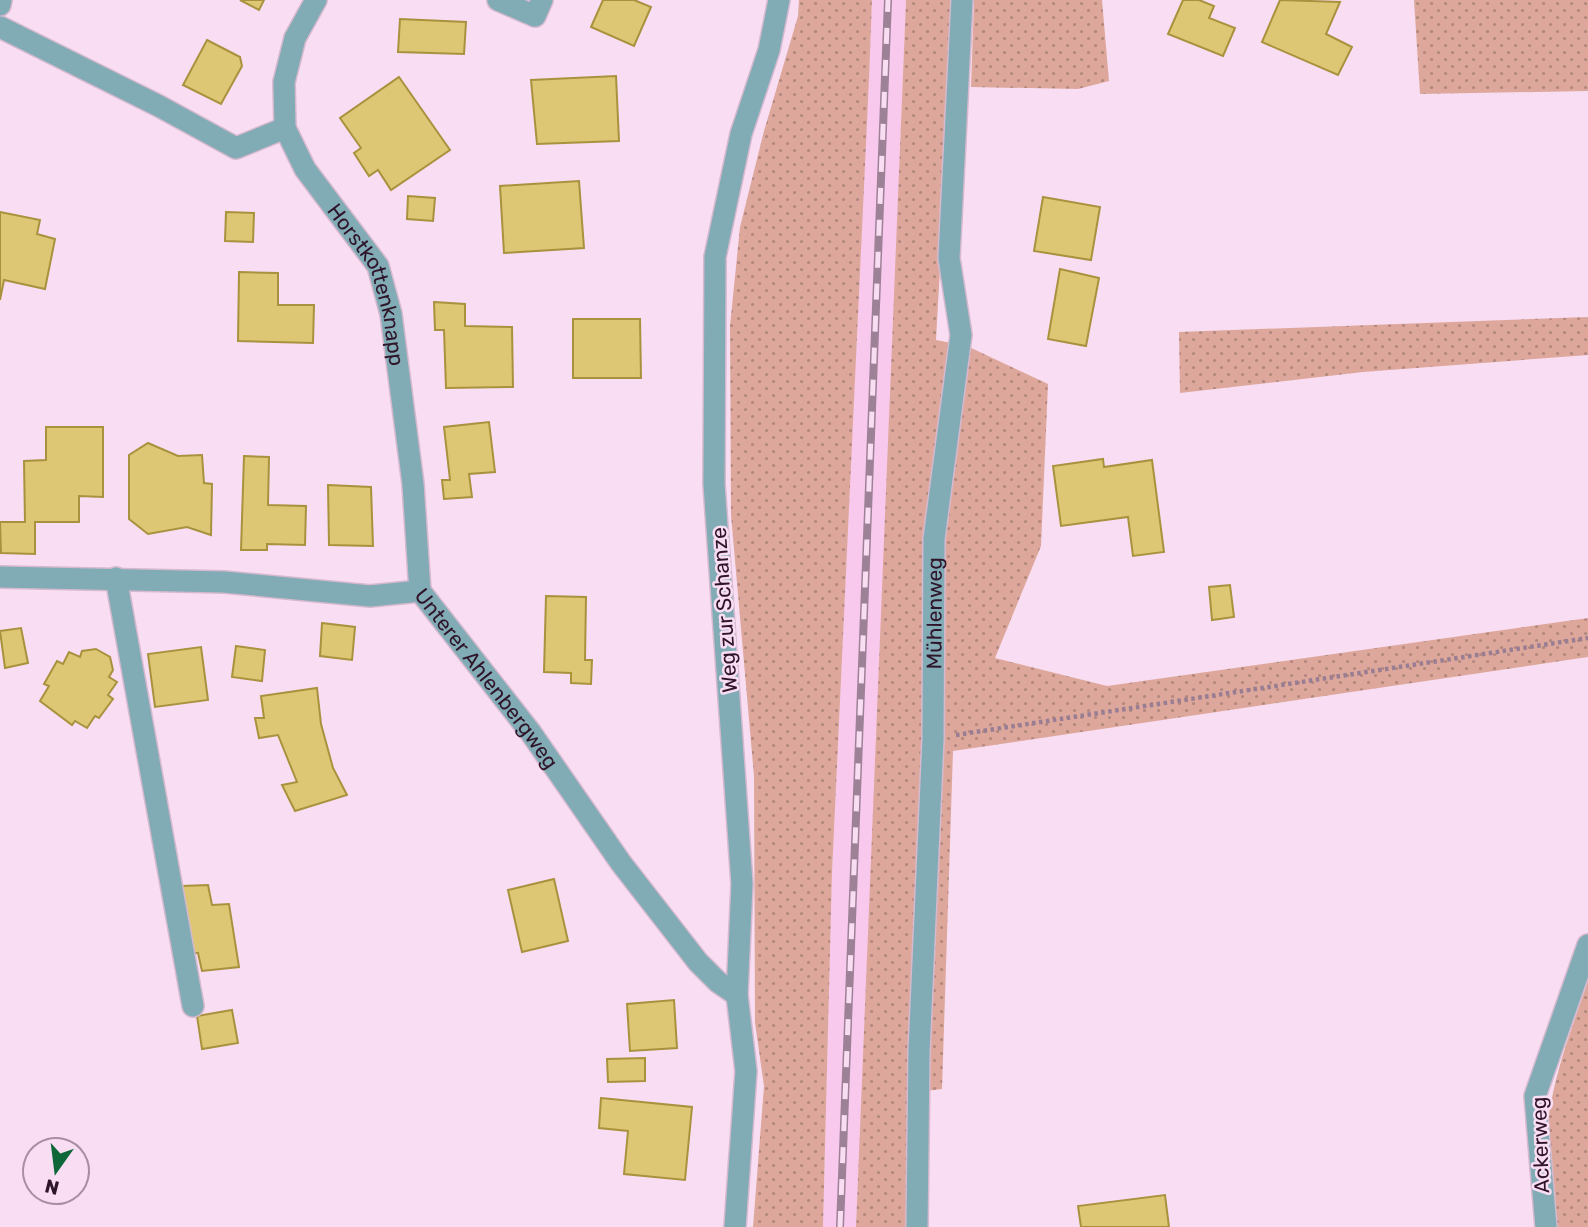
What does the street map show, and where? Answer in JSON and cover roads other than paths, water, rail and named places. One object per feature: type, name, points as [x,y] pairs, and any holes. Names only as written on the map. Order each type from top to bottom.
[{"type":"street","name":"Horstkottenknapp","points":[[316,0],[295,38],[284,82],[285,128],[305,169],[378,266],[395,340],[413,484],[420,591]]},
{"type":"street","points":[[498,0],[535,16],[542,0]]},
{"type":"street","name":"Weg zur Schanze","points":[[735,1227],[746,1071],[737,995],[742,884],[714,484],[715,257],[741,134],[769,50],[779,0]]},
{"type":"street","name":"Mühlenweg","points":[[917,1227],[919,1052],[933,739],[934,539],[961,335],[949,258],[962,0]]},
{"type":"street","points":[[0,27],[159,106],[236,148],[285,128]]},
{"type":"street","name":"Unterer Ahlenbergweg","points":[[0,577],[224,582],[370,596],[420,591],[531,733],[621,863],[691,953],[718,982],[737,995]]},
{"type":"street","points":[[116,578],[193,1006]]},
{"type":"street","name":"Ackerweg","points":[[1546,1227],[1535,1096],[1588,945]]},
{"type":"railway","points":[[840,1227],[888,0]]}]
